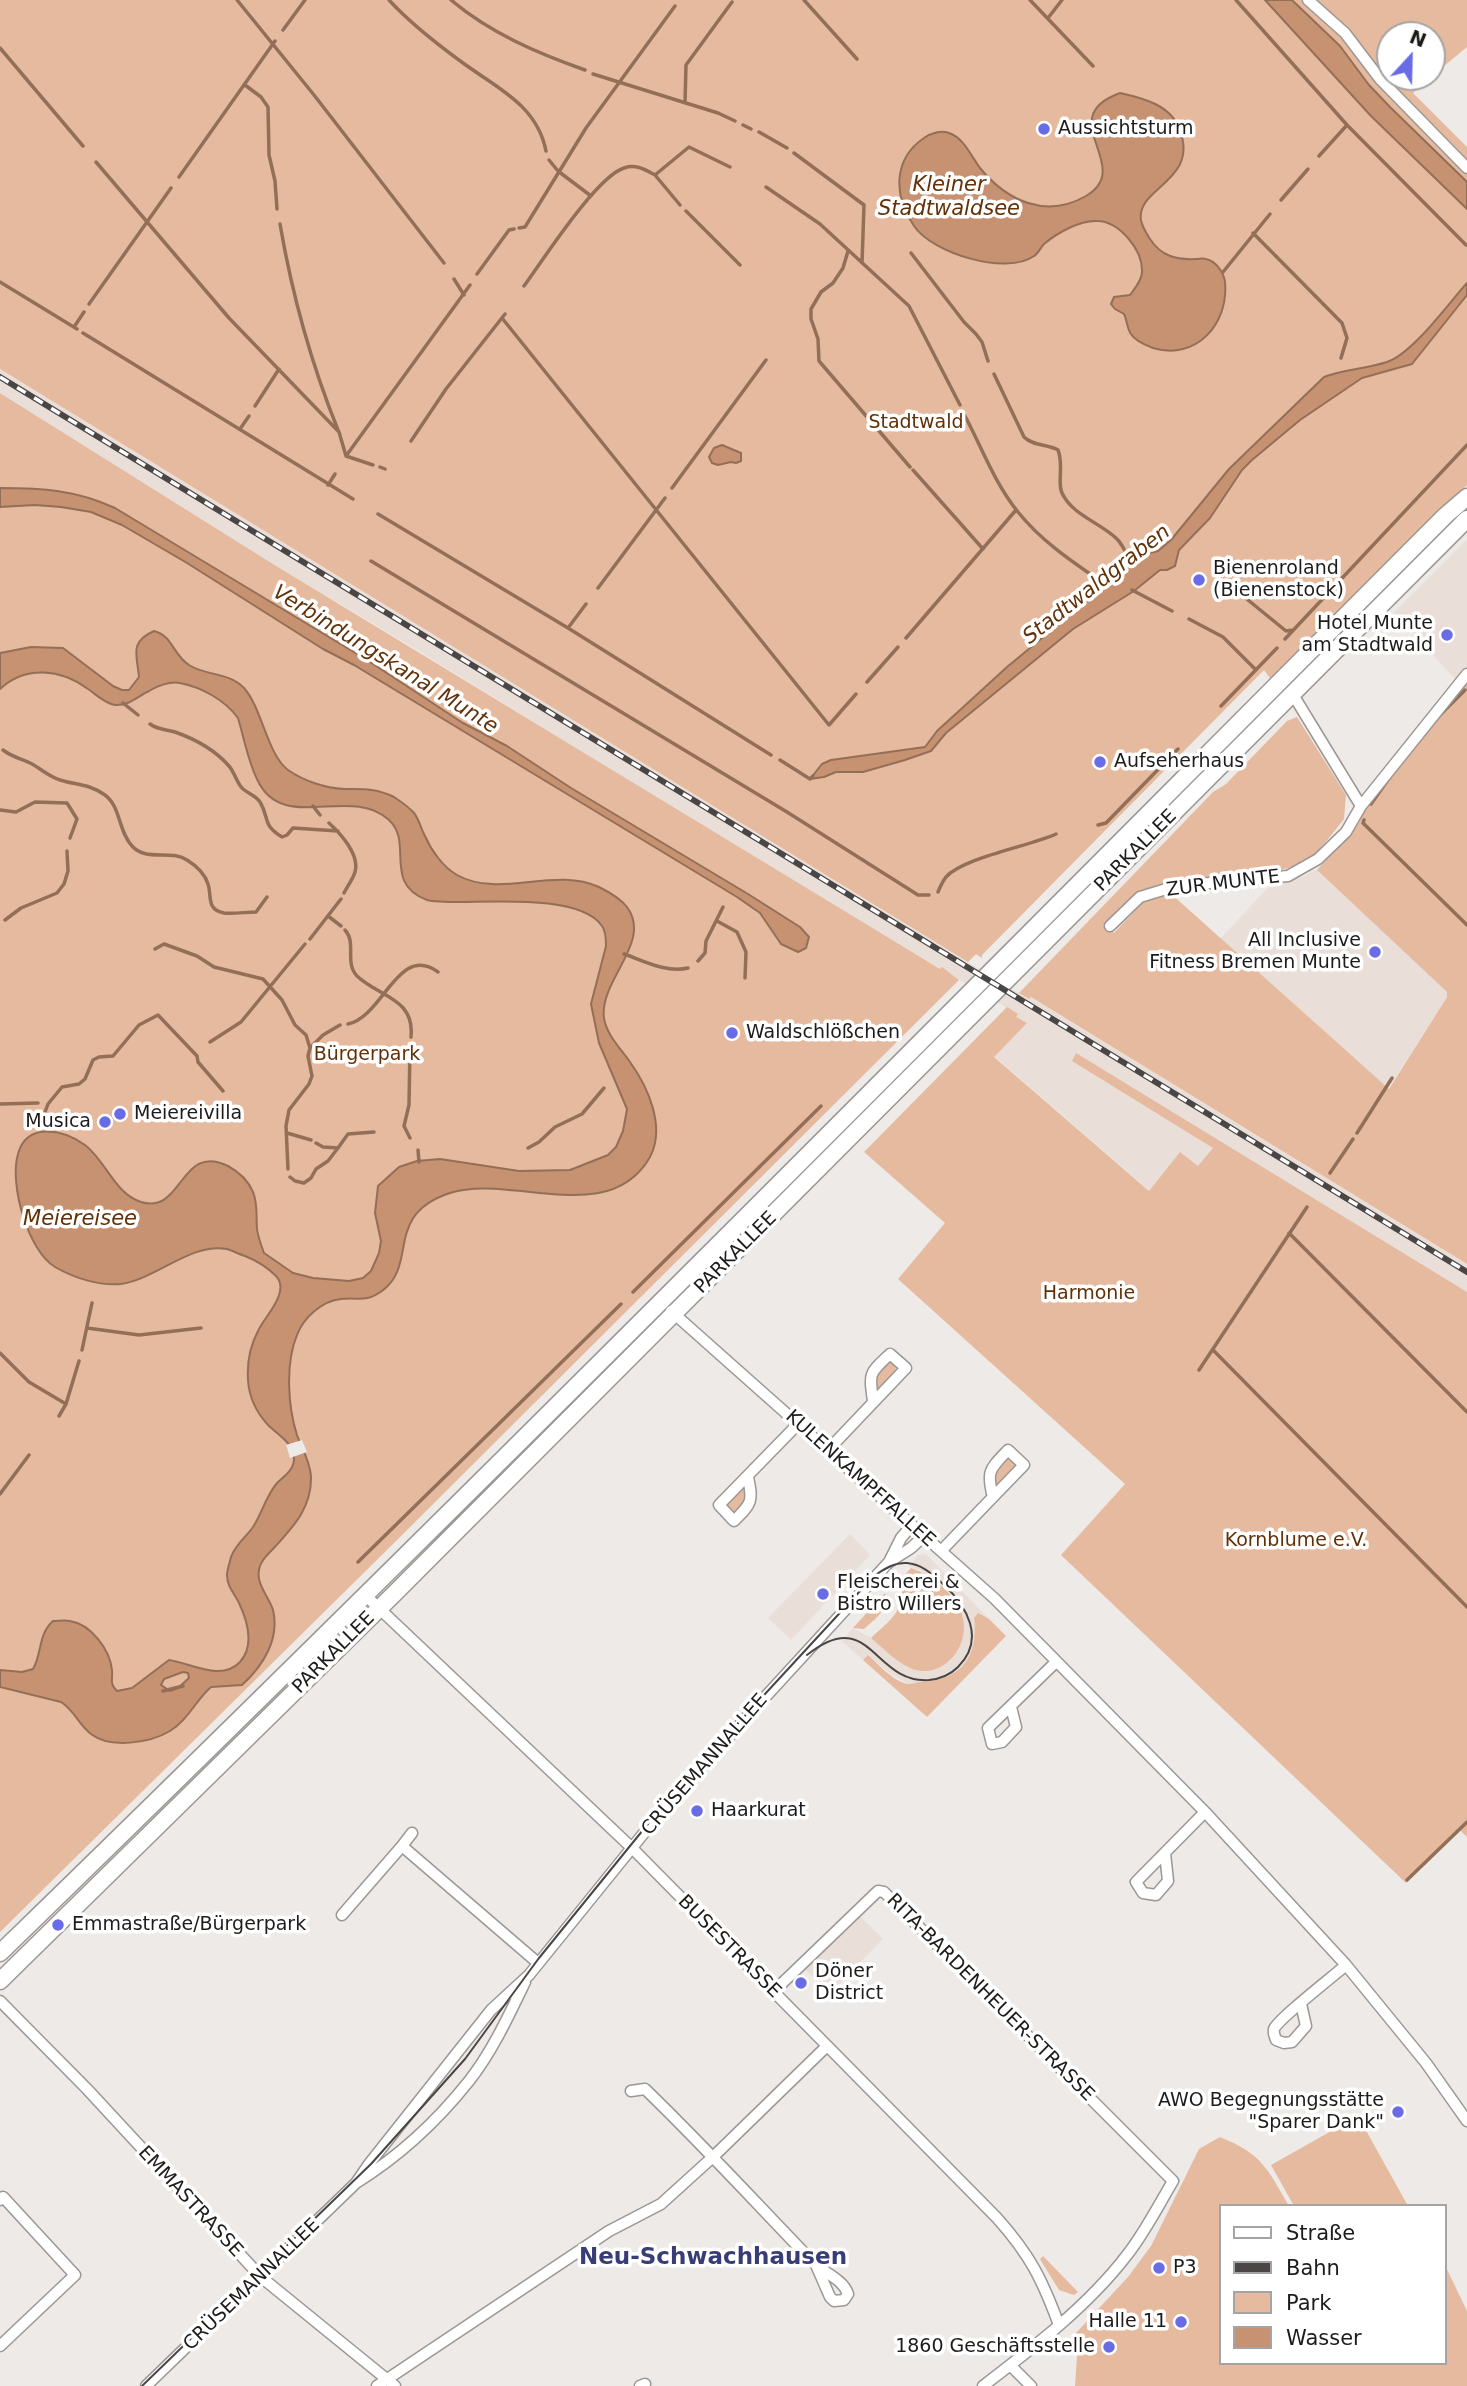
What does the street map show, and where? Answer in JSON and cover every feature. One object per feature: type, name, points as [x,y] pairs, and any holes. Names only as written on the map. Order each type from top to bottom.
[{"type":"main road","name":"PARKALLEE","points":[[0,1952],[365,1595],[1467,497]]},
{"type":"main road","name":"PARKALLEE","points":[[0,1981],[675,1314],[1467,519]]},
{"type":"street","points":[[1308,0],[1346,33],[1380,79],[1467,168]]},
{"type":"street","name":"ZUR MUNTE","points":[[1110,926],[1140,897],[1176,886],[1288,876],[1318,859],[1346,832],[1361,806],[1467,674]]},
{"type":"street","points":[[1292,693],[1361,806]]},
{"type":"street","name":"KULENKAMPFFALLEE","points":[[661,1301],[995,1599],[1205,1811],[1346,1965],[1426,2063],[1467,2121]]},
{"type":"street","points":[[829,1449],[906,1368],[890,1354],[872,1371],[870,1380],[873,1401]]},
{"type":"street","points":[[748,1477],[799,1423]]},
{"type":"street","points":[[941,1551],[993,1497]]},
{"type":"street","name":"CRÜSEMANNALLEE","points":[[889,1562],[901,1538],[912,1525]]},
{"type":"street","name":"CRÜSEMANNALLEE","points":[[356,2183],[377,2170],[420,2133],[470,2080],[529,1975],[632,1848],[713,1753],[889,1562],[911,1548],[924,1535]]},
{"type":"street","name":"BUSESTRASSE","points":[[365,1595],[632,1848],[1016,2239],[1044,2284],[1059,2325]]},
{"type":"street","points":[[1011,1707],[1056,1662]]},
{"type":"street","points":[[1165,1853],[1205,1811]]},
{"type":"street","points":[[342,1916],[412,1833]]},
{"type":"street","points":[[402,1846],[538,1963]]},
{"type":"street","name":"RITA-BARDENHEUER-STRASSE","points":[[774,1991],[878,1891],[884,1892],[1172,2181],[1143,2233],[1126,2257],[1059,2325]]},
{"type":"street","points":[[1301,2004],[1346,1965]]},
{"type":"street","name":"CRÜSEMANNALLEE","points":[[146,2386],[356,2183],[491,2010],[529,1975]]},
{"type":"street","name":"EMMASTRASSE","points":[[0,2001],[87,2089],[261,2277],[395,2386]]},
{"type":"street","points":[[377,2386],[609,2231],[660,2204],[715,2156],[827,2046]]},
{"type":"street","points":[[631,2091],[645,2089],[715,2156],[816,2265]]},
{"type":"street","points":[[0,2200],[3,2197],[75,2275],[0,2346]]},
{"type":"street","points":[[983,2386],[1059,2325]]},
{"type":"street","points":[[1010,2365],[1031,2386]]},
{"type":"shaded area","points":[[0,369],[1028,999],[1031,997],[1467,1264],[1467,1292],[1072,1060],[1214,1148],[1198,1166],[1180,1152],[1150,1191],[994,1056],[1026,1024],[1015,1017],[1017,1014],[805,889],[273,564],[0,393]]},
{"type":"shaded area","points":[[1467,539],[1467,669],[1455,679],[1394,612]]},
{"type":"shaded area","points":[[1317,870],[1447,992],[1447,997],[1388,1089],[1220,939],[1272,883],[1288,882]]},
{"type":"shaded area","points":[[850,1534],[870,1555],[791,1640],[768,1618]]},
{"type":"shaded area","points":[[923,1554],[988,1618],[979,1613],[974,1618],[973,1649],[969,1659],[953,1675],[940,1681],[909,1684],[892,1675],[868,1655],[863,1660],[841,1643],[853,1628],[871,1638],[909,1668],[924,1671],[937,1669],[951,1661],[923,1572],[909,1566],[918,1555]]},
{"type":"shaded area","points":[[856,1912],[883,1939],[829,1994],[802,1966]]},
{"type":"green space","name":"Stadtwald","points":[[0,0],[1265,0],[1371,116],[1467,209],[1467,485],[1273,682],[1264,670],[982,958],[976,954],[968,962],[0,369]]},
{"type":"green space","points":[[1292,0],[1467,0],[1467,47],[1446,64],[1446,21],[1376,21],[1376,91],[1415,91],[1413,93],[1467,147],[1467,182],[1369,85],[1340,46]]},
{"type":"green space","name":"Bürgerpark","points":[[0,393],[273,564],[940,969],[942,967],[959,980],[0,1932]]},
{"type":"green space","points":[[1467,679],[1467,1264],[1031,997],[1029,999],[1019,993],[1213,792],[1226,784],[1287,721],[1297,717],[1346,795],[1344,819],[1317,853],[1295,866],[1277,871],[1177,881],[1138,893],[1106,925],[1114,933],[1145,900],[1169,892],[1389,1089],[1447,997],[1447,992],[1317,870],[1359,823],[1367,803]]},
{"type":"green space","name":"Kornblume e.V.","points":[[1007,1007],[1018,1014],[1016,1017],[1027,1023],[994,1057],[1149,1191],[1180,1152],[1198,1166],[1213,1148],[1072,1061],[1076,1053],[1467,1292],[1467,1837],[1460,1830],[1406,1883],[1061,1555],[1125,1484],[898,1279],[945,1223],[864,1152]]},
{"type":"green space","points":[[886,1362],[895,1363],[896,1371],[879,1390],[877,1373]]},
{"type":"green space","points":[[1009,1457],[1016,1465],[996,1487],[994,1473]]},
{"type":"green space","points":[[744,1486],[745,1502],[732,1512],[727,1505]]},
{"type":"green space","points":[[911,1568],[942,1586],[962,1615],[963,1638],[958,1649],[943,1666],[933,1670],[910,1668],[871,1638],[896,1613],[901,1599],[900,1580]]},
{"type":"green space","points":[[885,1593],[885,1604],[877,1618],[864,1629],[853,1628]]},
{"type":"green space","points":[[978,1613],[988,1618],[1006,1636],[927,1717],[863,1660],[868,1655],[903,1683],[933,1681],[945,1677],[963,1665],[969,1656],[975,1632],[974,1618]]},
{"type":"green space","points":[[1358,2116],[1407,2204],[1293,2204],[1271,2165]]},
{"type":"green space","points":[[1220,2137],[1234,2143],[1262,2164],[1288,2204],[1218,2204],[1218,2365],[1446,2365],[1446,2267],[1467,2311],[1467,2386],[1075,2386],[1078,2342],[1075,2334],[1128,2277],[1151,2246],[1199,2149]]},
{"type":"green space","points":[[1043,2256],[1078,2292],[1074,2295],[1059,2290],[1040,2259]]},
{"type":"water","points":[[1265,0],[1292,0],[1340,46],[1369,85],[1467,182],[1467,209],[1371,116]]},
{"type":"water","name":"Kleiner Stadtwaldsee","points":[[1120,93],[1147,100],[1170,114],[1180,130],[1184,147],[1175,173],[1148,199],[1142,209],[1141,220],[1145,230],[1154,245],[1170,256],[1210,260],[1219,268],[1225,282],[1225,297],[1215,325],[1207,336],[1183,349],[1169,351],[1138,341],[1130,332],[1124,314],[1111,304],[1114,297],[1130,295],[1140,281],[1142,272],[1134,246],[1113,226],[1097,221],[1083,223],[1055,236],[1035,255],[1022,262],[1006,264],[970,259],[936,245],[914,226],[902,203],[900,179],[906,156],[924,138],[943,132],[959,139],[980,168],[1002,190],[1028,203],[1056,206],[1086,196],[1099,184],[1103,171],[1092,129],[1093,116],[1101,103]]},
{"type":"water","points":[[1467,283],[1467,295],[1412,364],[1362,378],[1300,420],[1242,470],[1210,518],[1179,550],[1175,566],[1160,570],[1134,591],[1073,629],[946,733],[931,751],[863,772],[836,772],[810,779],[822,764],[831,760],[925,747],[937,731],[1007,667],[1093,596],[1122,566],[1140,555],[1158,551],[1171,540],[1229,469],[1324,377],[1387,362],[1397,357],[1418,339]]},
{"type":"water","points":[[722,445],[741,453],[741,461],[718,465],[712,463],[709,457],[714,448]]},
{"type":"water","points":[[0,488],[59,491],[86,497],[115,508],[800,927],[809,937],[806,948],[798,952],[781,944],[760,913],[737,897],[122,525],[91,512],[61,507],[0,507]]},
{"type":"water","name":"Meiereisee","points":[[154,631],[160,633],[189,665],[231,679],[244,688],[256,707],[275,753],[288,770],[322,785],[382,792],[404,804],[416,815],[438,858],[457,875],[474,882],[491,884],[546,880],[582,881],[603,889],[624,904],[633,920],[634,934],[609,990],[604,1018],[611,1036],[643,1083],[653,1108],[656,1133],[650,1157],[632,1178],[610,1190],[585,1195],[474,1189],[450,1193],[429,1202],[416,1214],[409,1227],[399,1267],[393,1280],[382,1291],[366,1298],[334,1300],[309,1316],[300,1328],[293,1346],[289,1385],[294,1424],[310,1471],[310,1487],[300,1516],[260,1567],[259,1580],[273,1610],[275,1621],[268,1651],[257,1669],[242,1685],[211,1687],[170,1731],[152,1739],[119,1743],[99,1739],[91,1734],[61,1702],[0,1687],[0,1670],[22,1672],[33,1669],[42,1638],[53,1621],[78,1623],[98,1639],[108,1654],[112,1683],[117,1691],[132,1688],[169,1660],[215,1671],[224,1671],[240,1662],[245,1655],[249,1633],[242,1610],[227,1579],[227,1571],[233,1553],[253,1527],[273,1488],[294,1463],[291,1448],[257,1410],[248,1380],[253,1343],[275,1304],[280,1282],[261,1264],[227,1249],[214,1248],[187,1256],[134,1281],[121,1284],[87,1280],[55,1267],[37,1247],[23,1216],[16,1182],[16,1167],[23,1144],[38,1133],[67,1135],[85,1145],[124,1192],[141,1202],[155,1203],[166,1198],[190,1170],[200,1163],[212,1161],[228,1166],[243,1177],[253,1192],[257,1232],[264,1253],[293,1273],[313,1278],[349,1281],[363,1278],[371,1271],[379,1253],[381,1241],[375,1213],[378,1186],[399,1167],[417,1161],[440,1159],[519,1171],[570,1170],[608,1155],[616,1147],[623,1131],[627,1109],[599,1043],[591,1004],[606,946],[606,936],[602,926],[591,916],[574,908],[553,904],[435,901],[413,893],[402,873],[399,840],[396,829],[389,820],[373,810],[355,806],[299,807],[283,804],[268,795],[254,772],[238,718],[212,695],[196,688],[180,683],[168,683],[129,702],[115,705],[104,701],[78,682],[44,672],[21,676],[0,689],[0,653],[31,647],[63,648],[113,686],[129,690],[139,677],[136,650],[146,635]],"holes":[[[183,1672],[188,1673],[189,1678],[178,1688],[170,1691],[161,1685],[164,1679]]]},
{"type":"pier","points":[[302,1440],[307,1452],[290,1458],[286,1445]]},
{"type":"waterway","points":[[237,0],[444,263]]},
{"type":"waterway","points":[[283,30],[305,0]]},
{"type":"waterway","points":[[389,0],[434,41],[514,99],[534,121],[546,151]]},
{"type":"waterway","points":[[451,0],[515,41],[585,70]]},
{"type":"waterway","points":[[804,0],[857,59]]},
{"type":"waterway","points":[[1030,0],[1093,66]]},
{"type":"waterway","points":[[1048,18],[1062,0]]},
{"type":"waterway","points":[[1236,0],[1347,125],[1466,245]]},
{"type":"waterway","points":[[685,103],[686,65],[732,2]]},
{"type":"waterway","points":[[519,228],[525,227],[586,128],[675,6]]},
{"type":"waterway","points":[[179,177],[275,41]]},
{"type":"waterway","points":[[0,48],[83,146]]},
{"type":"waterway","points":[[593,74],[718,113],[735,121]]},
{"type":"waterway","points":[[245,85],[261,97],[268,107],[269,155],[275,181],[277,209]]},
{"type":"waterway","points":[[743,125],[751,129]]},
{"type":"waterway","points":[[1319,156],[1347,125]]},
{"type":"waterway","points":[[759,132],[787,148]]},
{"type":"waterway","points":[[524,286],[585,202],[612,175],[624,168],[636,167],[655,175],[689,147],[730,167]]},
{"type":"waterway","points":[[794,153],[864,205],[862,263]]},
{"type":"waterway","points":[[549,160],[558,171],[591,196]]},
{"type":"waterway","points":[[96,162],[229,318],[339,432],[346,456],[373,465]]},
{"type":"waterway","points":[[1281,200],[1308,169]]},
{"type":"waterway","points":[[655,175],[680,205]]},
{"type":"waterway","points":[[766,187],[820,224],[909,306],[960,405]]},
{"type":"waterway","points":[[89,304],[171,188]]},
{"type":"waterway","points":[[686,211],[740,265]]},
{"type":"waterway","points":[[1223,272],[1270,214]]},
{"type":"waterway","points":[[280,224],[303,328],[338,430]]},
{"type":"waterway","points":[[477,274],[509,230],[514,229]]},
{"type":"waterway","points":[[1253,233],[1342,323],[1347,338],[1341,358]]},
{"type":"waterway","points":[[848,251],[843,268],[833,283],[821,292],[811,309],[811,319],[818,339],[819,361],[910,467]]},
{"type":"waterway","points":[[911,253],[982,342],[988,361]]},
{"type":"waterway","points":[[454,279],[464,295]]},
{"type":"waterway","points":[[0,282],[77,329]]},
{"type":"waterway","points":[[346,456],[470,285]]},
{"type":"waterway","points":[[74,327],[84,312]]},
{"type":"waterway","points":[[411,441],[446,389],[505,314]]},
{"type":"waterway","points":[[502,318],[829,725],[856,694]]},
{"type":"waterway","points":[[83,333],[353,499]]},
{"type":"waterway","points":[[672,488],[766,360]]},
{"type":"waterway","points":[[255,406],[279,369]]},
{"type":"waterway","name":"Stadtwaldgraben","points":[[994,374],[1024,437],[1058,450],[1061,489],[1067,501],[1117,539],[1131,563]]},
{"type":"waterway","points":[[240,429],[249,416]]},
{"type":"waterway","name":"Stadtwaldgraben","points":[[965,416],[996,478],[1027,523],[1070,560],[1106,585]]},
{"type":"waterway","points":[[1285,639],[1467,445]]},
{"type":"waterway","points":[[380,467],[385,469]]},
{"type":"waterway","points":[[913,470],[983,549]]},
{"type":"waterway","points":[[328,485],[335,474]]},
{"type":"waterway","points":[[598,588],[665,498]]},
{"type":"waterway","points":[[906,638],[1016,510]]},
{"type":"waterway","points":[[378,514],[568,628],[771,755]]},
{"type":"waterway","points":[[371,561],[787,812],[918,895],[929,895]]},
{"type":"waterway","points":[[1229,589],[1237,591],[1286,631],[1293,630]]},
{"type":"waterway","points":[[1132,590],[1172,611]]},
{"type":"waterway","points":[[568,628],[586,604]]},
{"type":"waterway","points":[[1189,619],[1223,637],[1256,670]]},
{"type":"waterway","points":[[867,682],[898,647]]},
{"type":"waterway","points":[[1221,706],[1277,648]]},
{"type":"waterway","points":[[1436,719],[1465,690]]},
{"type":"waterway","points":[[123,703],[138,715]]},
{"type":"waterway","points":[[150,724],[190,738],[223,760],[241,787],[260,802],[268,824],[282,837],[293,828],[338,831]]},
{"type":"waterway","points":[[1098,825],[1106,823],[1178,749]]},
{"type":"waterway","points":[[3,750],[56,779],[88,787],[105,795],[114,806],[127,840],[138,851],[151,855],[180,857],[199,870],[208,884],[214,909],[228,913],[256,912],[267,897]]},
{"type":"waterway","points":[[780,760],[810,779],[813,776]]},
{"type":"waterway","points":[[1371,804],[1390,777]]},
{"type":"waterway","points":[[0,810],[16,812],[35,802],[67,803],[77,819],[70,838]]},
{"type":"waterway","points":[[313,806],[320,815]]},
{"type":"waterway","points":[[1364,820],[1363,823],[1467,925]]},
{"type":"waterway","points":[[329,823],[344,839],[355,859],[355,872],[344,893]]},
{"type":"waterway","points":[[938,892],[946,877],[966,864],[1056,834]]},
{"type":"waterway","points":[[5,920],[21,908],[57,893],[64,884],[68,871],[67,851]]},
{"type":"waterway","points":[[310,939],[341,899]]},
{"type":"waterway","points":[[698,961],[705,953],[706,941],[723,907]]},
{"type":"waterway","points":[[328,916],[341,926]]},
{"type":"waterway","points":[[717,921],[737,932],[746,952],[745,978]]},
{"type":"waterway","points":[[345,930],[350,941],[353,971],[401,1006],[411,1024],[411,1037]]},
{"type":"waterway","points":[[155,949],[164,944],[197,956],[214,967],[263,979],[282,1000],[295,1025],[306,1035],[312,1076],[289,1110],[286,1126],[288,1169]]},
{"type":"waterway","points":[[210,1042],[241,1022],[305,944]]},
{"type":"waterway","points":[[624,954],[663,968],[688,968]]},
{"type":"waterway","points":[[348,1024],[361,1018],[391,984],[412,967],[424,966],[438,972]]},
{"type":"waterway","points":[[45,1112],[62,1087],[79,1084],[85,1079],[93,1060],[113,1056],[139,1025],[158,1015],[197,1056],[198,1062],[223,1091]]},
{"type":"waterway","points":[[310,1048],[323,1035],[340,1025]]},
{"type":"waterway","points":[[410,1046],[409,1105],[404,1126],[410,1138]]},
{"type":"waterway","points":[[1357,1133],[1392,1078]]},
{"type":"waterway","points":[[528,1148],[555,1127],[582,1114],[604,1088]]},
{"type":"waterway","points":[[0,1104],[38,1103]]},
{"type":"waterway","points":[[633,1292],[821,1106]]},
{"type":"waterway","points":[[316,1143],[323,1147],[338,1148],[348,1134],[374,1132]]},
{"type":"waterway","points":[[287,1133],[311,1140]]},
{"type":"waterway","points":[[1330,1173],[1353,1139]]},
{"type":"waterway","points":[[290,1177],[304,1183],[338,1148]]},
{"type":"waterway","points":[[418,1150],[419,1162]]},
{"type":"waterway","points":[[1199,1370],[1307,1207]]},
{"type":"waterway","points":[[1289,1233],[1467,1412]]},
{"type":"waterway","points":[[82,1350],[92,1303]]},
{"type":"waterway","points":[[358,1562],[621,1304]]},
{"type":"waterway","points":[[87,1328],[139,1335],[201,1328]]},
{"type":"waterway","points":[[1213,1350],[1467,1607]]},
{"type":"waterway","points":[[0,1353],[29,1382],[66,1404]]},
{"type":"waterway","points":[[59,1416],[66,1404],[79,1361]]},
{"type":"waterway","points":[[0,1494],[29,1455]]},
{"type":"waterway","points":[[163,1691],[183,1686]]},
{"type":"waterway","points":[[1407,1880],[1467,1822]]},
{"type":"tram line","points":[[142,2386],[371,2164],[465,2059],[539,1958],[669,1798],[873,1577],[898,1564],[907,1563],[922,1568],[943,1584],[959,1602],[966,1613],[972,1634],[971,1645],[958,1667],[937,1679],[910,1678],[895,1671],[859,1642],[845,1638],[828,1642],[807,1655]]},
{"type":"railway","points":[[0,377],[1467,1272]]},
{"type":"place","name":"Aussichtsturm","points":[[1044,129]]},
{"type":"place","name":"Bienenroland (Bienenstock)","points":[[1199,580]]},
{"type":"place","name":"Hotel Munte am Stadtwald","points":[[1447,635]]},
{"type":"place","name":"Aufseherhaus","points":[[1100,762]]},
{"type":"place","name":"All Inclusive Fitness Bremen Munte","points":[[1375,952]]},
{"type":"place","name":"Waldschlößchen","points":[[732,1033]]},
{"type":"place","name":"Meiereivilla","points":[[120,1114]]},
{"type":"place","name":"Musica","points":[[105,1122]]},
{"type":"place","name":"Fleischerei & Bistro Willers","points":[[823,1594]]},
{"type":"place","name":"Haarkurat","points":[[697,1811]]},
{"type":"place","name":"Emmastraße/Bürgerpark","points":[[58,1925]]},
{"type":"place","name":"Döner District","points":[[801,1983]]},
{"type":"place","name":"AWO Begegnungsstätte \"Sparer Dank\"","points":[[1398,2112]]},
{"type":"place","name":"P3","points":[[1159,2268]]},
{"type":"place","name":"Halle 11","points":[[1181,2322]]},
{"type":"place","name":"1860 Geschäftsstelle","points":[[1109,2347]]},
{"type":"district","name":"Neu-Schwachhausen","points":[[713,2258]]},
{"type":"water label","name":"Verbindungskanal Munte","points":[[385,660]]},
{"type":"park label","name":"Harmonie","points":[[1089,1294]]}]
